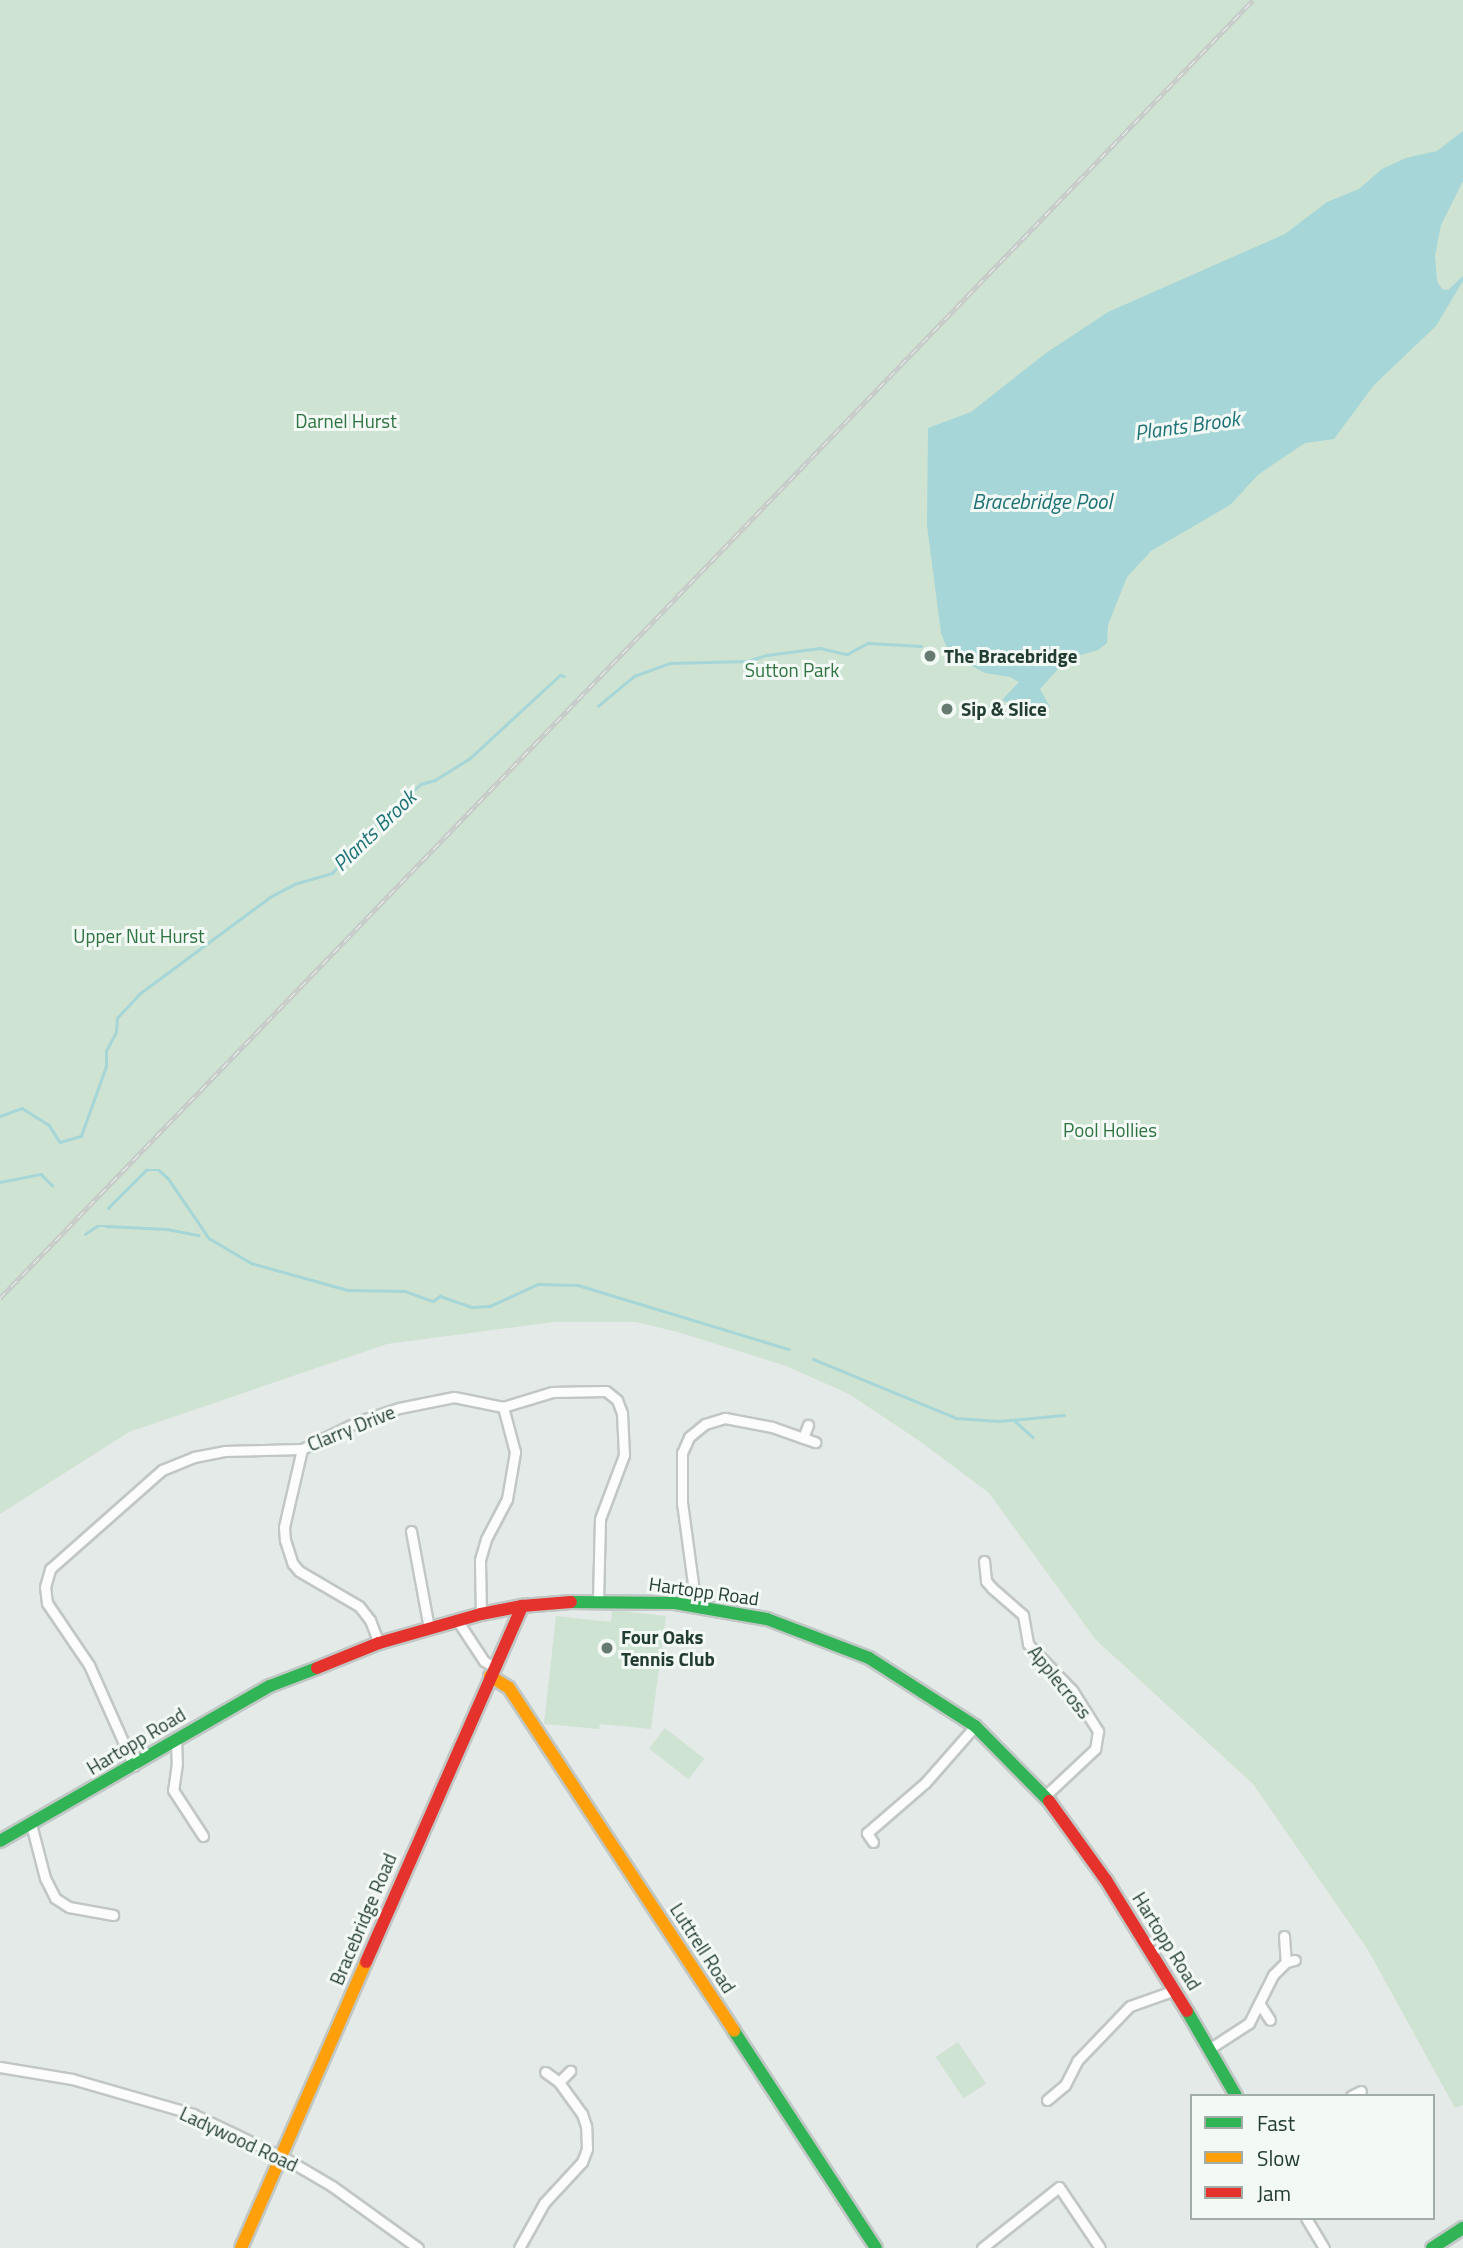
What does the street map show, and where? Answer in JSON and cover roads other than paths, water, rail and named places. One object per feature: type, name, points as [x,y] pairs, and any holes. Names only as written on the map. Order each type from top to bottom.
[{"type":"street","name":"Clarry Drive","points":[[134,1766],[89,1665],[47,1603],[45,1587],[50,1569],[162,1469],[194,1457],[225,1451],[302,1449],[359,1421],[398,1408],[454,1397],[503,1407],[552,1392],[607,1391],[617,1400],[622,1413],[624,1455],[600,1519],[598,1600]]},
{"type":"street","points":[[481,1614],[480,1559],[486,1538],[507,1499],[515,1452],[503,1407]]},
{"type":"street","points":[[696,1606],[682,1503],[682,1454],[689,1437],[705,1424],[725,1418],[772,1427],[815,1442]]},
{"type":"street","points":[[803,1438],[808,1425]]},
{"type":"street","points":[[302,1449],[284,1527],[285,1540],[293,1564],[299,1571],[359,1606],[370,1620],[379,1643]]},
{"type":"street","points":[[411,1531],[429,1628]]},
{"type":"street","name":"Applecross","points":[[984,1561],[986,1581],[1023,1615],[1028,1644],[1072,1690],[1098,1731],[1095,1749],[1045,1796]]},
{"type":"street","name":"Hartopp Road","points":[[0,1841],[270,1686],[379,1643],[429,1628],[522,1606],[598,1600],[696,1606],[767,1619],[869,1658],[975,1726],[1045,1796],[1106,1880],[1175,1990],[1235,2094]]},
{"type":"street","name":"Bracebridge Road","points":[[241,2248],[522,1606]]},
{"type":"street","name":"Luttrell Road","points":[[457,1620],[492,1672],[509,1688],[876,2248]]},
{"type":"street","points":[[873,1842],[867,1833],[925,1783],[975,1726]]},
{"type":"street","points":[[176,1739],[177,1763],[173,1790],[203,1836]]},
{"type":"street","points":[[31,1824],[45,1878],[55,1898],[69,1907],[113,1915]]},
{"type":"street","points":[[1209,2049],[1244,2027],[1268,1983],[1290,1961],[1284,1936]]},
{"type":"street","points":[[1047,2101],[1065,2085],[1077,2061],[1130,2006],[1175,1990]]},
{"type":"street","points":[[1259,2003],[1270,2020]]},
{"type":"street","name":"Ladywood Road","points":[[0,2067],[72,2079],[192,2114],[281,2156],[332,2186],[418,2248]]},
{"type":"street","points":[[559,2082],[570,2071]]},
{"type":"street","points":[[519,2248],[544,2203],[582,2162],[587,2149],[586,2126],[582,2114],[559,2082],[545,2072]]},
{"type":"street","points":[[1355,2094],[1361,2091]]},
{"type":"street","points":[[982,2248],[1059,2187],[1100,2248]]},
{"type":"street","points":[[1307,2220],[1324,2248]]},
{"type":"street","points":[[1432,2248],[1463,2228]]},
{"type":"water","name":"Bracebridge Pool","points":[[1463,131],[1463,181],[1441,225],[1435,256],[1437,281],[1442,289],[1448,290],[1463,276],[1463,281],[1436,326],[1374,385],[1334,439],[1305,443],[1259,474],[1230,505],[1151,551],[1127,577],[1108,625],[1107,643],[1098,650],[1067,659],[1040,689],[1050,707],[1035,718],[1002,700],[1019,682],[1010,677],[985,673],[966,663],[947,648],[941,633],[927,525],[928,428],[971,412],[1046,353],[1108,312],[1285,234],[1327,202],[1359,189],[1382,169],[1406,158],[1437,151]]},
{"type":"waterway","name":"Plants Brook","points":[[598,706],[634,676],[670,663],[748,661],[767,655],[820,648],[847,654],[868,643],[921,646]]},
{"type":"waterway","name":"Plants Brook","points":[[0,1116],[22,1108],[49,1125],[60,1142],[81,1136],[106,1066],[106,1051],[116,1032],[117,1018],[139,994],[270,897],[294,884],[332,873],[382,817],[421,784],[435,780],[469,759],[560,675],[564,676]]},
{"type":"waterway","points":[[108,1208],[146,1170],[159,1170],[168,1178],[209,1238],[251,1263],[348,1290],[405,1291],[433,1301],[440,1296],[472,1307],[490,1306],[538,1284],[578,1285],[789,1349]]},
{"type":"waterway","points":[[0,1182],[41,1174],[52,1185]]},
{"type":"waterway","points":[[85,1234],[97,1226],[106,1226],[167,1229],[198,1235]]},
{"type":"waterway","points":[[813,1359],[956,1418],[998,1421],[1064,1415]]},
{"type":"waterway","points":[[1015,1421],[1033,1437]]},
{"type":"railway","points":[[0,1298],[1253,0]]},
{"type":"place","name":"The Bracebridge","points":[[930,656]]},
{"type":"place","name":"Sip & Slice","points":[[947,709]]},
{"type":"place","name":"Four Oaks Tennis Club","points":[[607,1648]]},
{"type":"park label","name":"Darnel Hurst","points":[[346,421]]},
{"type":"park label","name":"Sutton Park","points":[[792,670]]},
{"type":"park label","name":"Upper Nut Hurst","points":[[139,936]]},
{"type":"park label","name":"Pool Hollies","points":[[1110,1130]]}]
